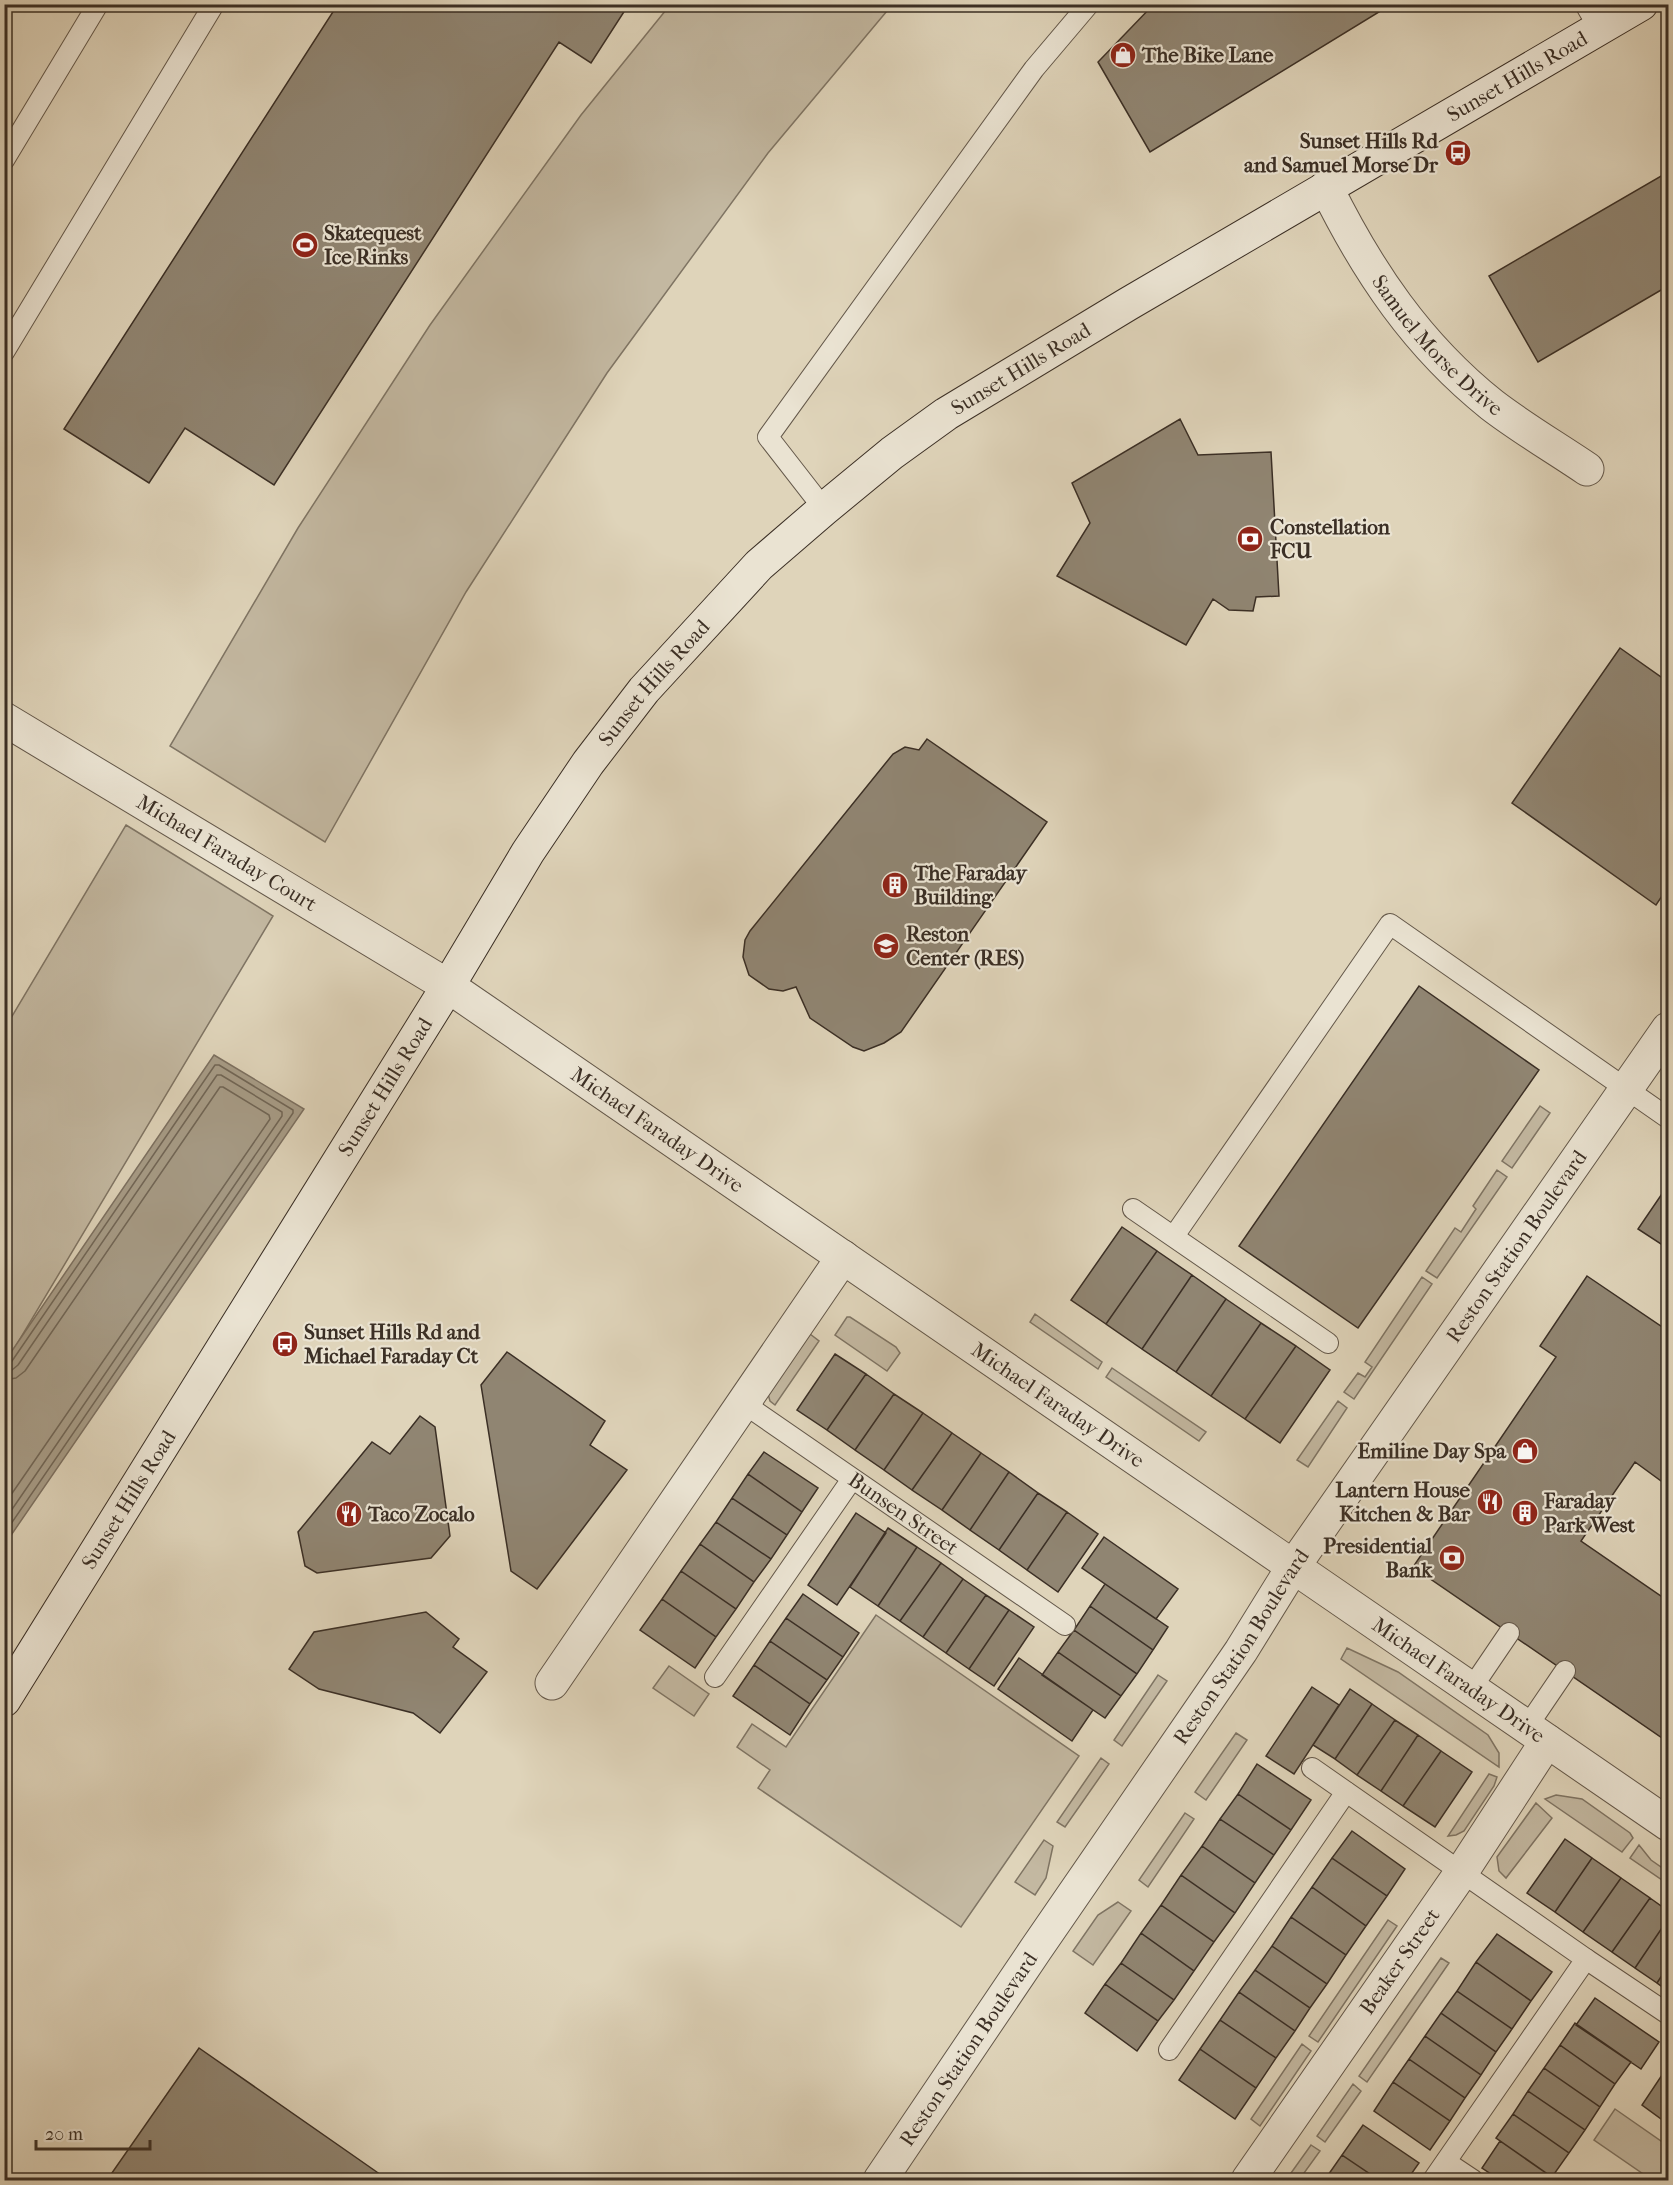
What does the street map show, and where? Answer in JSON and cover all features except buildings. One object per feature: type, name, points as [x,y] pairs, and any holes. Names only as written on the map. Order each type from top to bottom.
[{"type":"street","name":"Sunset Hills Road","points":[[4,1700],[448,986],[528,852],[588,763],[644,690],[759,565],[892,453],[946,414],[1326,187],[1593,17],[1641,4]]},
{"type":"street","name":"Samuel Morse Drive","points":[[1326,187],[1348,231],[1391,300],[1439,356],[1493,405],[1587,470]]},
{"type":"street","name":"Michael Faraday Court","points":[[4,719],[448,986]]},
{"type":"street","name":"Michael Faraday Drive","points":[[448,986],[1668,1824]]},
{"type":"street","name":"Reston Station Boulevard","points":[[880,2181],[1036,1948],[1241,1651],[1293,1567],[1668,1029]]},
{"type":"street","points":[[552,1683],[843,1257]]},
{"type":"street","name":"Beaker Street","points":[[1248,2181],[1461,1873],[1537,1734]]},
{"type":"lane","points":[[4,160],[98,4]]},
{"type":"lane","points":[[4,352],[214,4]]},
{"type":"lane","points":[[824,509],[768,437],[1034,69],[1089,4]]},
{"type":"lane","points":[[1174,1236],[1390,924],[1668,1118]]},
{"type":"lane","points":[[1133,1209],[1328,1343]]},
{"type":"lane","name":"Bunsen Street","points":[[743,1404],[1065,1625]]},
{"type":"lane","points":[[716,1677],[852,1479]]},
{"type":"lane","points":[[1471,1689],[1509,1633]]},
{"type":"lane","points":[[1537,1734],[1565,1671]]},
{"type":"lane","points":[[1312,1768],[1668,2014]]},
{"type":"lane","points":[[1169,2050],[1347,1792]]},
{"type":"lane","points":[[1433,2181],[1586,1959]]},
{"type":"lane","points":[[1446,2162],[1473,2181]]},
{"type":"shaded area","points":[[670,5],[892,5],[768,153],[607,373],[466,592],[325,842],[170,746],[298,528],[430,325],[581,115]]},
{"type":"shaded area","points":[[126,825],[273,916],[5,1364],[5,1028]]},
{"type":"shaded area","points":[[1540,1106],[1550,1113],[1512,1168],[1502,1161]]},
{"type":"shaded area","points":[[1497,1170],[1507,1177],[1437,1278],[1426,1271],[1455,1228],[1461,1232],[1476,1209],[1473,1206]]},
{"type":"shaded area","points":[[1422,1277],[1432,1284],[1354,1399],[1344,1392],[1358,1373],[1365,1377],[1372,1367],[1365,1362]]},
{"type":"shaded area","points":[[1035,1314],[1102,1362],[1098,1369],[1030,1322]]},
{"type":"shaded area","points":[[847,1317],[896,1347],[900,1353],[887,1371],[835,1335]]},
{"type":"shaded area","points":[[810,1334],[819,1341],[775,1405],[770,1401],[768,1394]]},
{"type":"shaded area","points":[[1112,1368],[1206,1432],[1199,1441],[1106,1377]]},
{"type":"shaded area","points":[[1338,1401],[1347,1408],[1308,1467],[1297,1460]]},
{"type":"shaded area","points":[[876,1615],[1079,1756],[961,1927],[758,1788],[770,1770],[737,1747],[752,1724],[786,1747]]},
{"type":"shaded area","points":[[1347,1648],[1398,1672],[1488,1735],[1499,1753],[1499,1767],[1341,1659]]},
{"type":"shaded area","points":[[669,1666],[709,1694],[694,1716],[653,1688]]},
{"type":"shaded area","points":[[1158,1675],[1167,1681],[1122,1746],[1114,1740]]},
{"type":"shaded area","points":[[1236,1733],[1247,1740],[1206,1800],[1195,1792]]},
{"type":"shaded area","points":[[1101,1758],[1109,1764],[1065,1827],[1057,1822]]},
{"type":"shaded area","points":[[1489,1774],[1497,1777],[1494,1786],[1464,1831],[1448,1836]]},
{"type":"shaded area","points":[[1556,1795],[1582,1799],[1630,1833],[1633,1838],[1622,1852],[1545,1799]]},
{"type":"shaded area","points":[[1536,1803],[1552,1818],[1506,1878],[1499,1871],[1497,1857]]},
{"type":"shaded area","points":[[1185,1813],[1194,1819],[1148,1887],[1139,1880]]},
{"type":"shaded area","points":[[1044,1840],[1053,1846],[1046,1878],[1035,1895],[1015,1882]]},
{"type":"shaded area","points":[[1639,1845],[1651,1860],[1668,1872],[1668,1884],[1630,1858]]},
{"type":"shaded area","points":[[1118,1902],[1131,1911],[1093,1965],[1073,1951],[1098,1915]]},
{"type":"shaded area","points":[[1388,1920],[1397,1926],[1318,2042],[1309,2036]]},
{"type":"shaded area","points":[[1441,1958],[1449,1963],[1367,2082],[1359,2076]]},
{"type":"shaded area","points":[[1302,2044],[1311,2051],[1260,2126],[1251,2119]]},
{"type":"shaded area","points":[[1353,2084],[1361,2091],[1325,2142],[1317,2136]]},
{"type":"shaded area","points":[[1615,2109],[1668,2146],[1668,2180],[1652,2180],[1594,2140]]},
{"type":"shaded area","points":[[1311,2145],[1320,2151],[1299,2180],[1286,2180]]},
{"type":"water","points":[[214,1055],[304,1109],[5,1544],[5,1361]]},
{"type":"place","name":"The Bike Lane","points":[[1123,55]]},
{"type":"place","name":"Sunset Hills Rd and Samuel Morse Dr","points":[[1458,153]]},
{"type":"place","name":"Skatequest Ice Rinks","points":[[305,245]]},
{"type":"place","name":"Constellation FCU","points":[[1250,539]]},
{"type":"place","name":"The Faraday Building","points":[[895,885]]},
{"type":"place","name":"Reston Center (RES)","points":[[886,946]]},
{"type":"place","name":"Sunset Hills Rd and Michael Faraday Ct","points":[[285,1344]]},
{"type":"place","name":"Emiline Day Spa","points":[[1525,1451]]},
{"type":"place","name":"Lantern House Kitchen & Bar","points":[[1490,1502]]},
{"type":"place","name":"Faraday Park West","points":[[1525,1513]]},
{"type":"place","name":"Taco Zocalo","points":[[349,1514]]},
{"type":"place","name":"Presidential Bank","points":[[1452,1558]]}]
